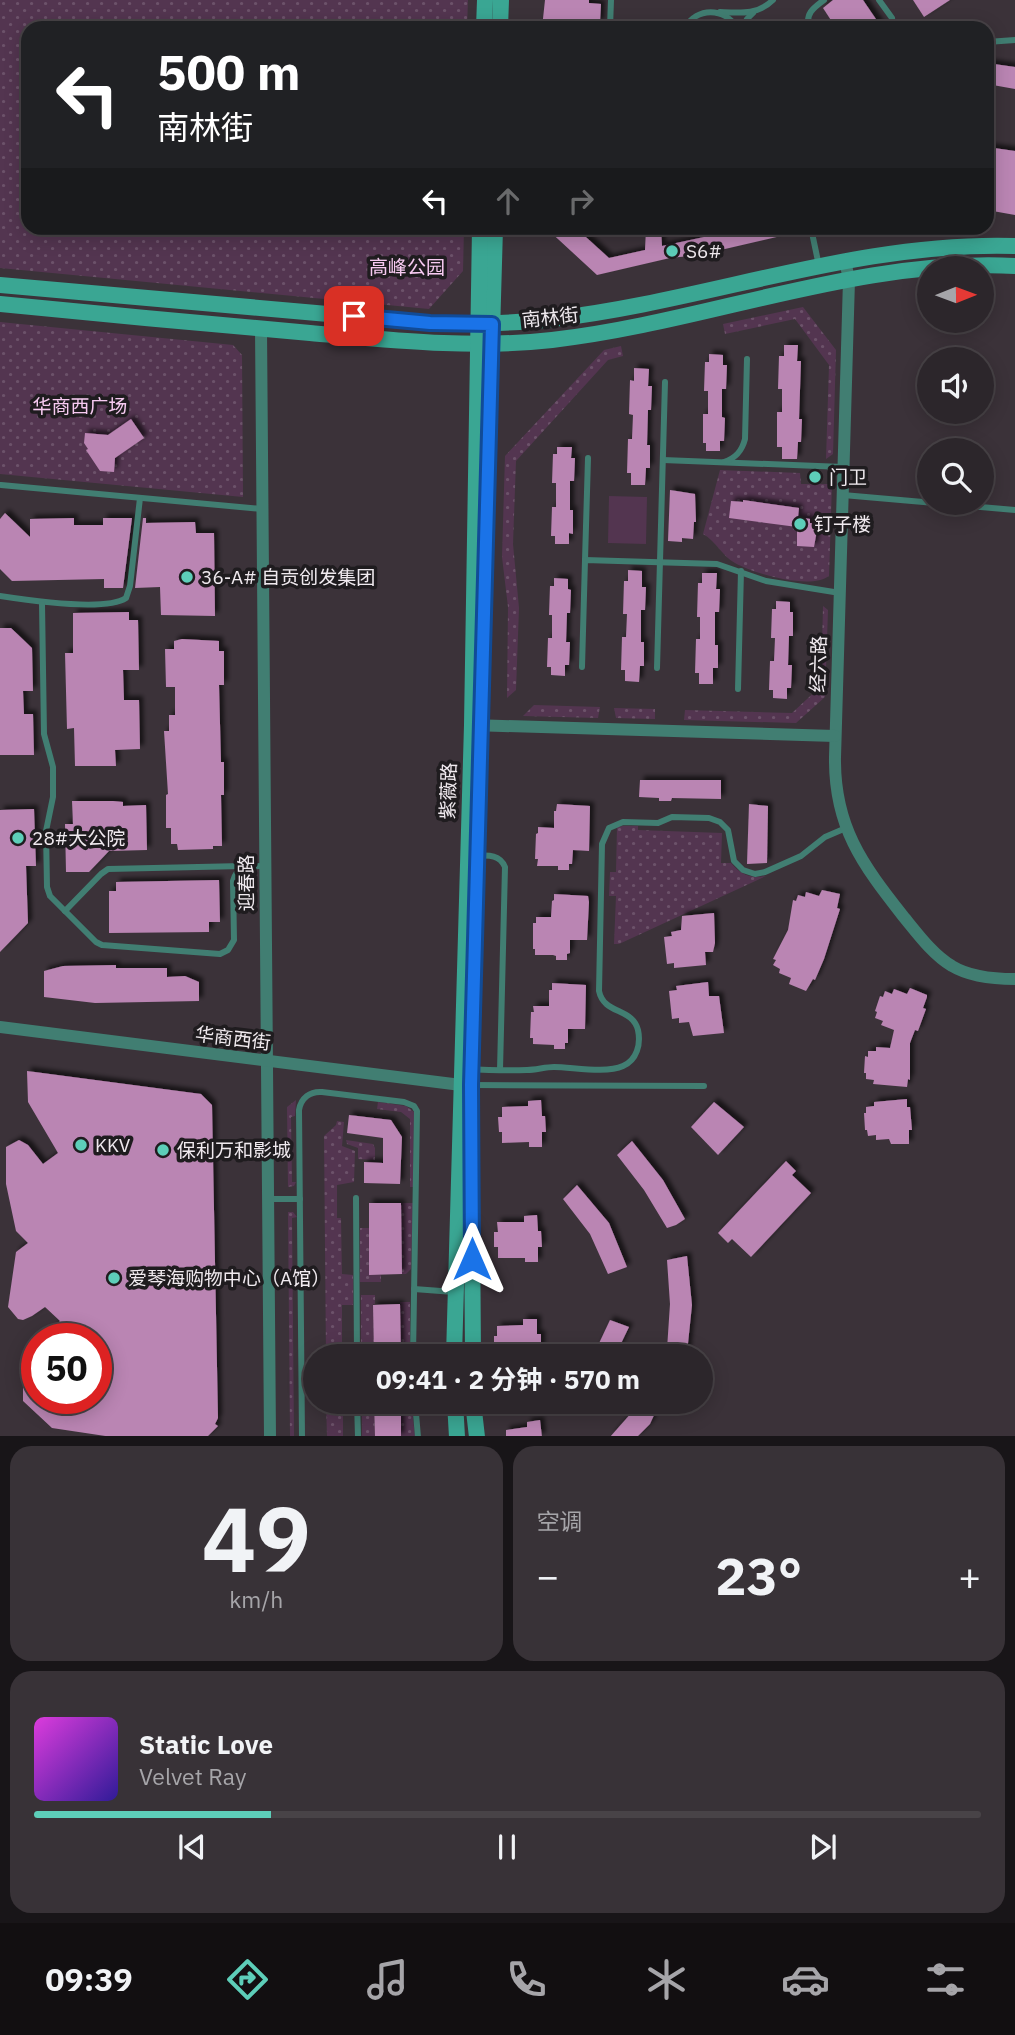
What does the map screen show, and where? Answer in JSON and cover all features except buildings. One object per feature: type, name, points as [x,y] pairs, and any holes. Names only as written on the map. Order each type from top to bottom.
[{"type":"main road","points":[[484,21],[485,0]]},
{"type":"main road","points":[[500,21],[501,0]]},
{"type":"main road","name":"紫薇路","points":[[454,1344],[477,725],[485,345],[480,235]]},
{"type":"main road","name":"紫薇路","points":[[485,324],[494,235]]},
{"type":"main road","name":"南林街","points":[[0,285],[430,323],[485,324],[552,319],[611,310],[845,260],[941,247],[1015,246]]},
{"type":"main road","name":"南林街","points":[[0,304],[261,329],[485,345],[553,340],[610,331],[849,280],[942,266],[1015,266]]},
{"type":"main road","name":"紫薇路","points":[[473,1344],[466,1077],[467,856],[477,725]]},
{"type":"main road","points":[[456,1414],[457,1436]]},
{"type":"main road","points":[[474,1414],[477,1436]]},
{"type":"street","name":"经六路","points":[[845,260],[849,280],[835,736],[836,791],[853,845],[871,875],[937,954],[953,967],[976,976],[1015,979]]},
{"type":"street","name":"迎春路","points":[[261,329],[270,1436]]},
{"type":"street","points":[[477,725],[835,736]]},
{"type":"street","name":"华商西街","points":[[0,1027],[267,1062],[466,1077]]},
{"type":"lane","points":[[610,21],[611,0]]},
{"type":"lane","points":[[746,21],[774,0]]},
{"type":"lane","points":[[808,21],[808,16],[824,0]]},
{"type":"lane","points":[[879,0],[892,18]]},
{"type":"lane","points":[[691,21],[696,15],[715,12],[757,11]]},
{"type":"lane","points":[[715,12],[731,21]]},
{"type":"lane","points":[[994,42],[1015,40]]},
{"type":"lane","points":[[813,235],[819,265]]},
{"type":"lane","points":[[722,462],[735,456],[745,439],[747,359]]},
{"type":"lane","points":[[657,668],[665,382]]},
{"type":"lane","points":[[582,667],[588,458]]},
{"type":"lane","points":[[663,460],[844,467]]},
{"type":"lane","points":[[1,485],[262,509]]},
{"type":"lane","points":[[843,495],[1015,510]]},
{"type":"lane","points":[[0,596],[42,604],[114,603],[126,597],[131,586],[140,498]]},
{"type":"lane","points":[[585,560],[717,564],[772,582],[840,593]]},
{"type":"lane","points":[[737,689],[741,571]]},
{"type":"lane","points":[[42,604],[44,734],[53,767],[53,796],[46,831],[47,887],[50,896],[102,945],[220,954],[228,950],[234,940],[234,878],[240,869],[248,866]]},
{"type":"lane","points":[[466,1077],[500,1070],[553,1067],[618,1068],[632,1060],[637,1052],[638,1033],[633,1020],[628,1015],[608,1008],[598,991],[603,844],[609,828],[624,822],[659,823],[669,817],[716,819],[728,830],[732,856],[738,866],[755,874],[801,856],[829,835],[846,828]]},
{"type":"lane","points":[[467,856],[496,856],[502,860],[505,867],[500,1070]]},
{"type":"lane","points":[[65,911],[108,869],[265,866]]},
{"type":"lane","points":[[466,1077],[704,1086]]},
{"type":"lane","points":[[302,1436],[299,1110],[308,1095],[322,1092],[404,1102],[414,1106],[419,1118],[413,1344]]},
{"type":"lane","points":[[356,1198],[357,1344]]},
{"type":"lane","points":[[268,1199],[300,1199]]},
{"type":"lane","points":[[414,1289],[456,1292]]},
{"type":"lane","points":[[358,1414],[358,1436]]},
{"type":"lane","points":[[416,1414],[418,1436]]},
{"type":"green space","name":"高峰公园","points":[[0,0],[468,0],[467,21],[21,21],[21,235],[464,235],[463,271],[429,309],[0,268]]},
{"type":"green space","points":[[803,307],[836,350],[833,454],[826,459],[829,365],[795,319],[725,334],[723,324]]},
{"type":"green space","name":"华商西广场","points":[[0,322],[233,345],[242,355],[243,497],[0,474]]},
{"type":"green space","points":[[621,346],[623,356],[608,360],[516,461],[513,544],[519,608],[516,690],[507,698],[508,607],[502,557],[505,456],[604,350]]},
{"type":"green space","points":[[720,470],[800,473],[801,484],[832,484],[829,576],[820,580],[796,581],[755,572],[731,560],[703,534]]},
{"type":"green space","points":[[609,496],[647,497],[646,544],[608,543]]},
{"type":"green space","points":[[823,606],[828,610],[825,697],[796,723],[684,720],[685,710],[792,713],[821,686]]},
{"type":"green space","points":[[534,705],[600,707],[598,718],[523,716]]},
{"type":"green space","points":[[614,708],[655,709],[655,719],[616,718]]},
{"type":"green space","points":[[638,826],[638,830],[722,833],[721,863],[731,863],[747,875],[766,876],[614,944],[616,896],[609,896],[610,872],[616,872],[617,827]]},
{"type":"green space","points":[[296,1100],[295,1116],[291,1117],[292,1182],[296,1182],[294,1186],[288,1187],[287,1107]]},
{"type":"green space","points":[[378,1102],[406,1106],[414,1112],[413,1187],[410,1187],[410,1119],[401,1112],[377,1109]]},
{"type":"green space","points":[[337,1121],[344,1122],[342,1146],[355,1151],[354,1182],[337,1185],[337,1218],[341,1218],[342,1274],[353,1275],[353,1305],[342,1305],[342,1344],[326,1344],[324,1136]]},
{"type":"green space","points":[[346,1140],[373,1144],[375,1160],[358,1159],[358,1148],[347,1144]]},
{"type":"green space","points":[[401,1203],[413,1203],[411,1269],[406,1274],[402,1274]]},
{"type":"green space","points":[[288,1212],[293,1212],[297,1217],[292,1218],[294,1436],[290,1436]]},
{"type":"green space","points":[[360,1228],[369,1228],[369,1274],[381,1275],[381,1282],[360,1282]]},
{"type":"green space","points":[[361,1295],[375,1295],[374,1344],[361,1344]]},
{"type":"green space","points":[[400,1302],[410,1302],[410,1344],[401,1344]]},
{"type":"green space","points":[[326,1414],[343,1414],[343,1436],[327,1436]]},
{"type":"green space","points":[[362,1414],[374,1414],[375,1436],[362,1436]]},
{"type":"green space","points":[[401,1414],[412,1414],[415,1436],[401,1436]]},
{"type":"place","name":"S6#","points":[[672,251]]},
{"type":"place","name":"门卫","points":[[815,477]]},
{"type":"place","name":"钉子楼","points":[[800,524]]},
{"type":"place","name":"36-A# 自贡创发集团","points":[[187,577]]},
{"type":"place","name":"28#大公院","points":[[18,838]]},
{"type":"place","name":"KKV","points":[[81,1145]]},
{"type":"place","name":"保利万和影城","points":[[163,1150]]},
{"type":"place","name":"爱琴海购物中心（A馆）","points":[[114,1278]]},
{"type":"route","points":[[354,316],[430,323],[492,324],[471,1085],[472,1259]]}]
